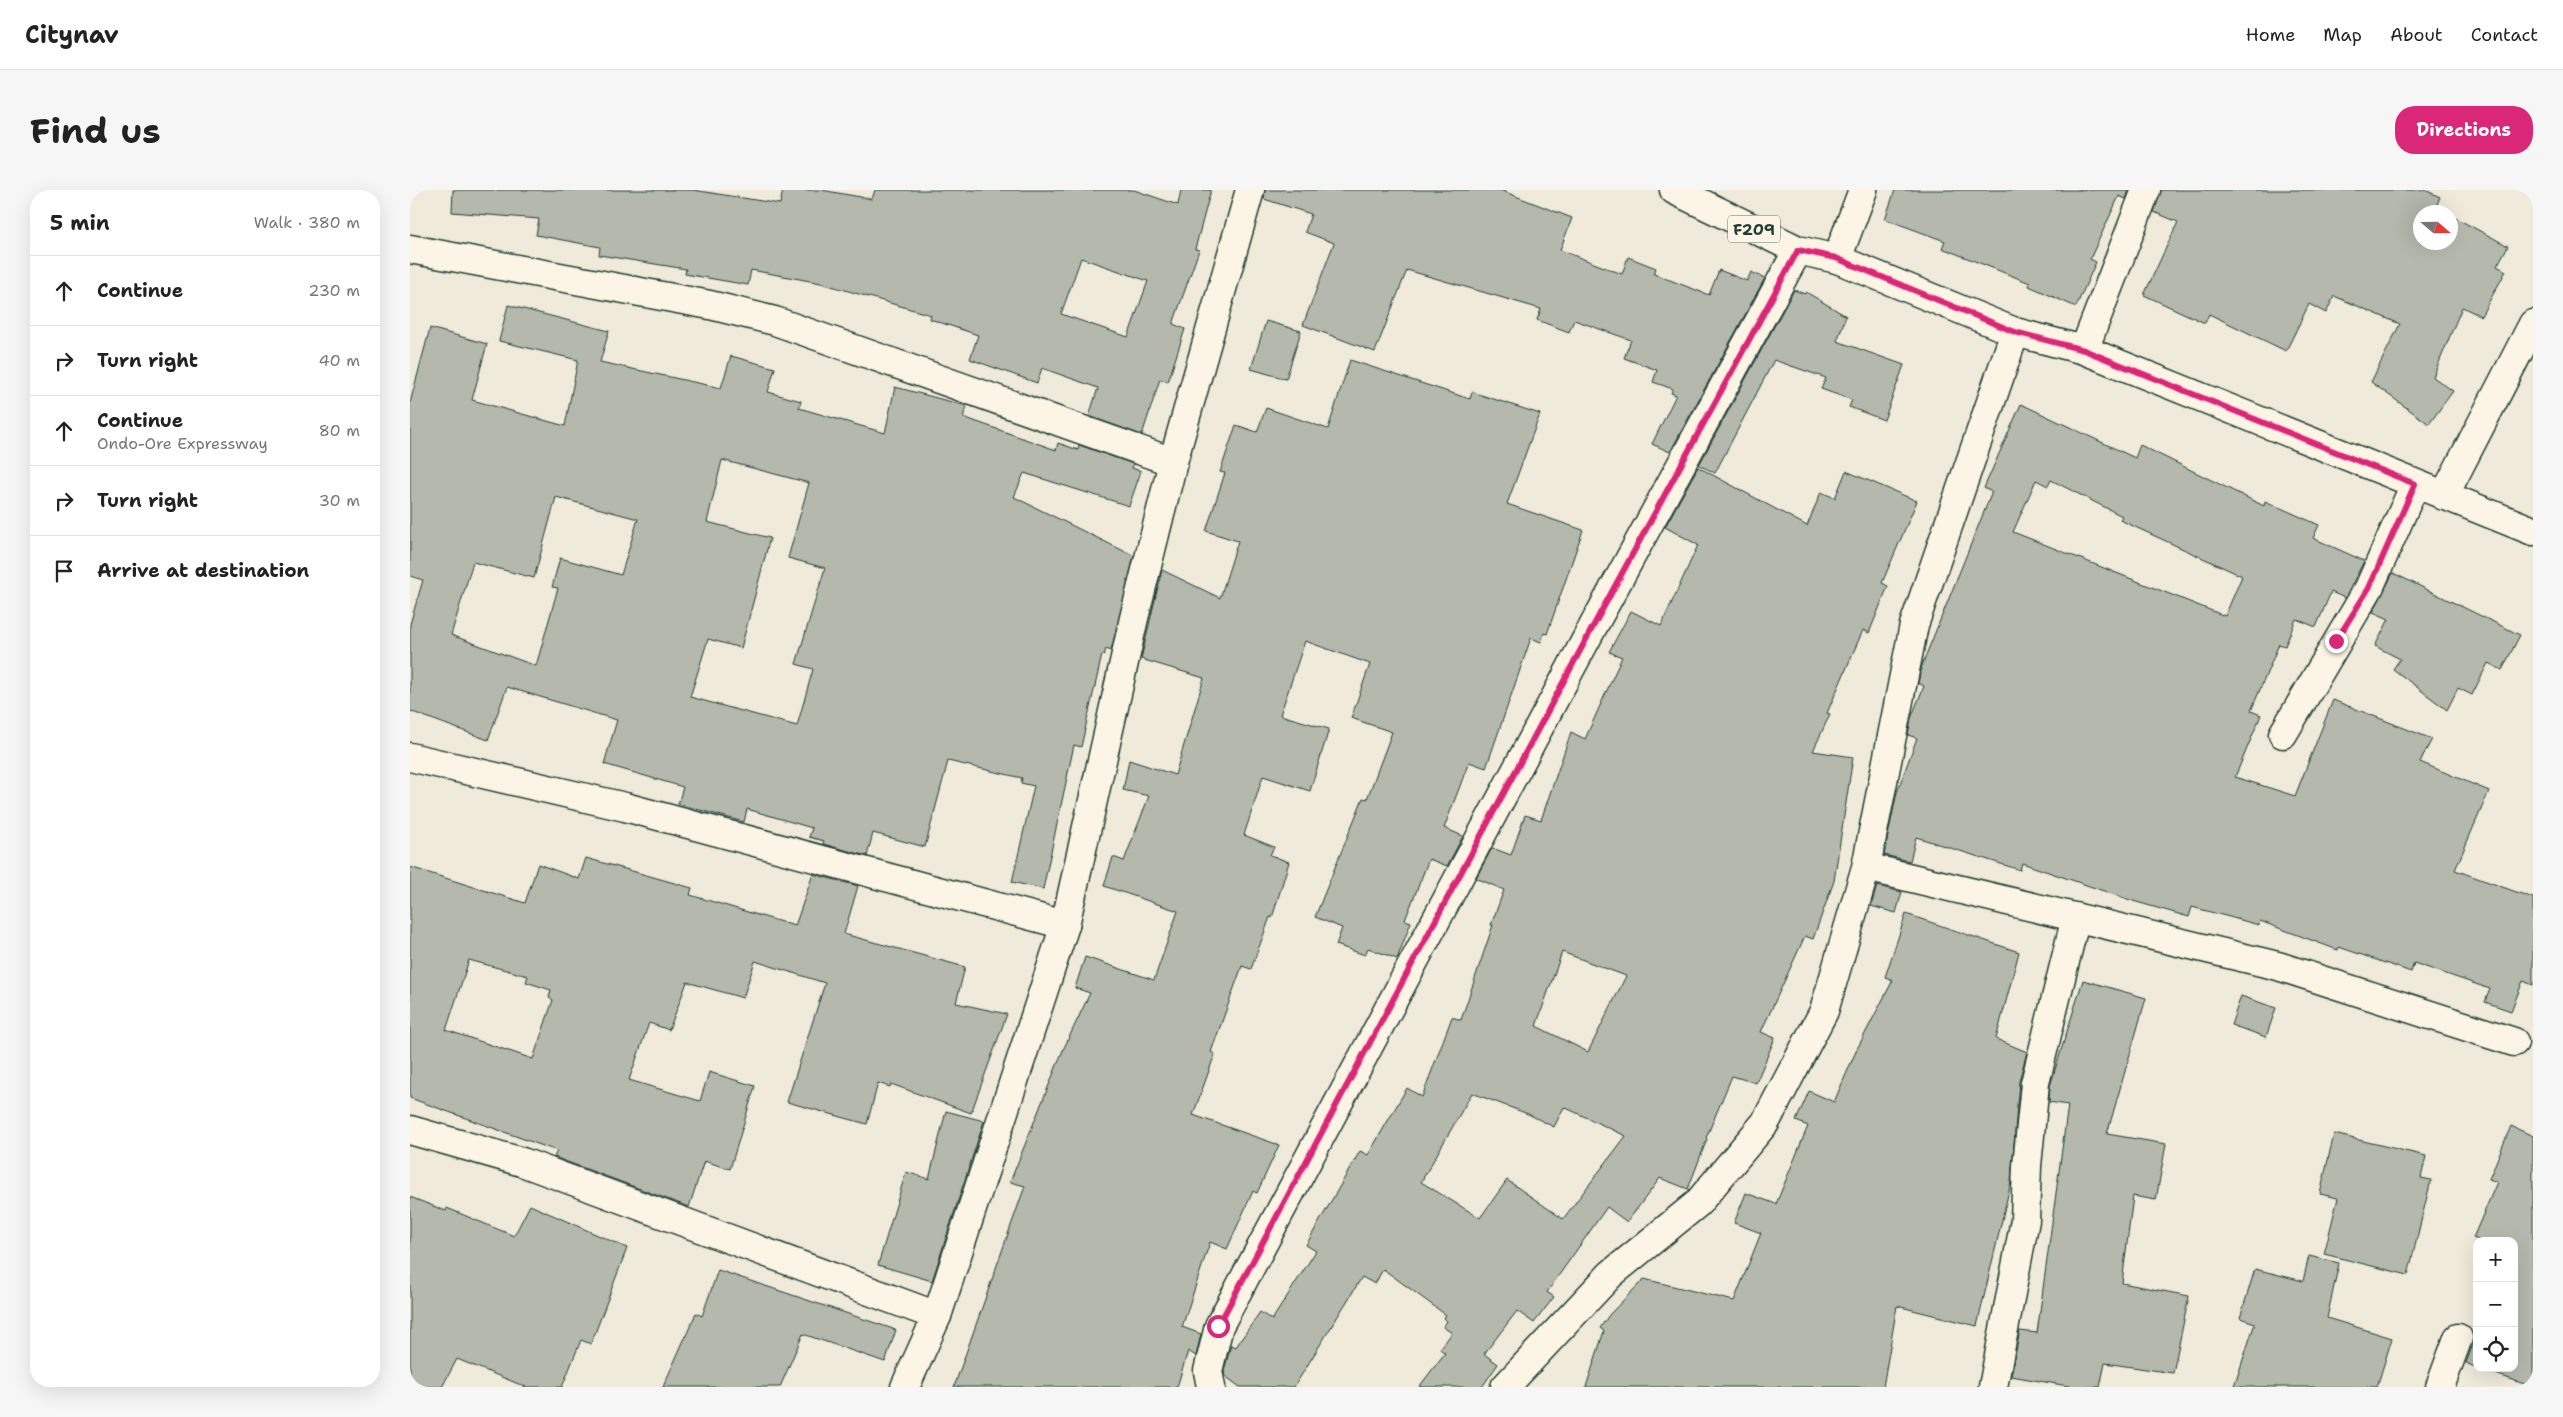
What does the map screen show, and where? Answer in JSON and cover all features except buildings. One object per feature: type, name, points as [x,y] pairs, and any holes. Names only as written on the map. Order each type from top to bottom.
[{"type":"street","points":[[905,1387],[937,1316],[1065,925],[1132,627],[1173,462],[1250,190]]},
{"type":"street","name":"F209","points":[[1674,190],[1798,250],[1836,258],[2015,332],[2084,350],[2533,531]]},
{"type":"street","points":[[1836,258],[1862,190]]},
{"type":"street","points":[[2084,350],[2146,190]]},
{"type":"street","points":[[410,250],[710,305],[775,322],[1173,462]]},
{"type":"street","points":[[1211,1387],[1208,1371],[1218,1326],[1577,656],[1798,250]]},
{"type":"street","points":[[2444,496],[2533,324]]},
{"type":"street","points":[[1504,1387],[1611,1274],[1697,1204],[1765,1122],[1824,1011],[1866,867],[1914,625],[2015,332]]},
{"type":"street","points":[[2283,734],[2369,588],[2415,484]]},
{"type":"street","points":[[410,757],[625,807],[1065,925]]},
{"type":"street","points":[[1866,867],[2278,966],[2514,1042]]},
{"type":"street","points":[[1993,1387],[2025,1220],[2027,1166],[2035,1083],[2049,1018],[2076,917]]},
{"type":"street","points":[[410,1130],[522,1162],[937,1316]]},
{"type":"street","points":[[2440,1387],[2458,1338]]},
{"type":"route","points":[[1218,1326],[1596,621],[1798,250],[1836,258],[2015,332],[2084,350],[2415,484],[2369,588],[2336,641]]}]
